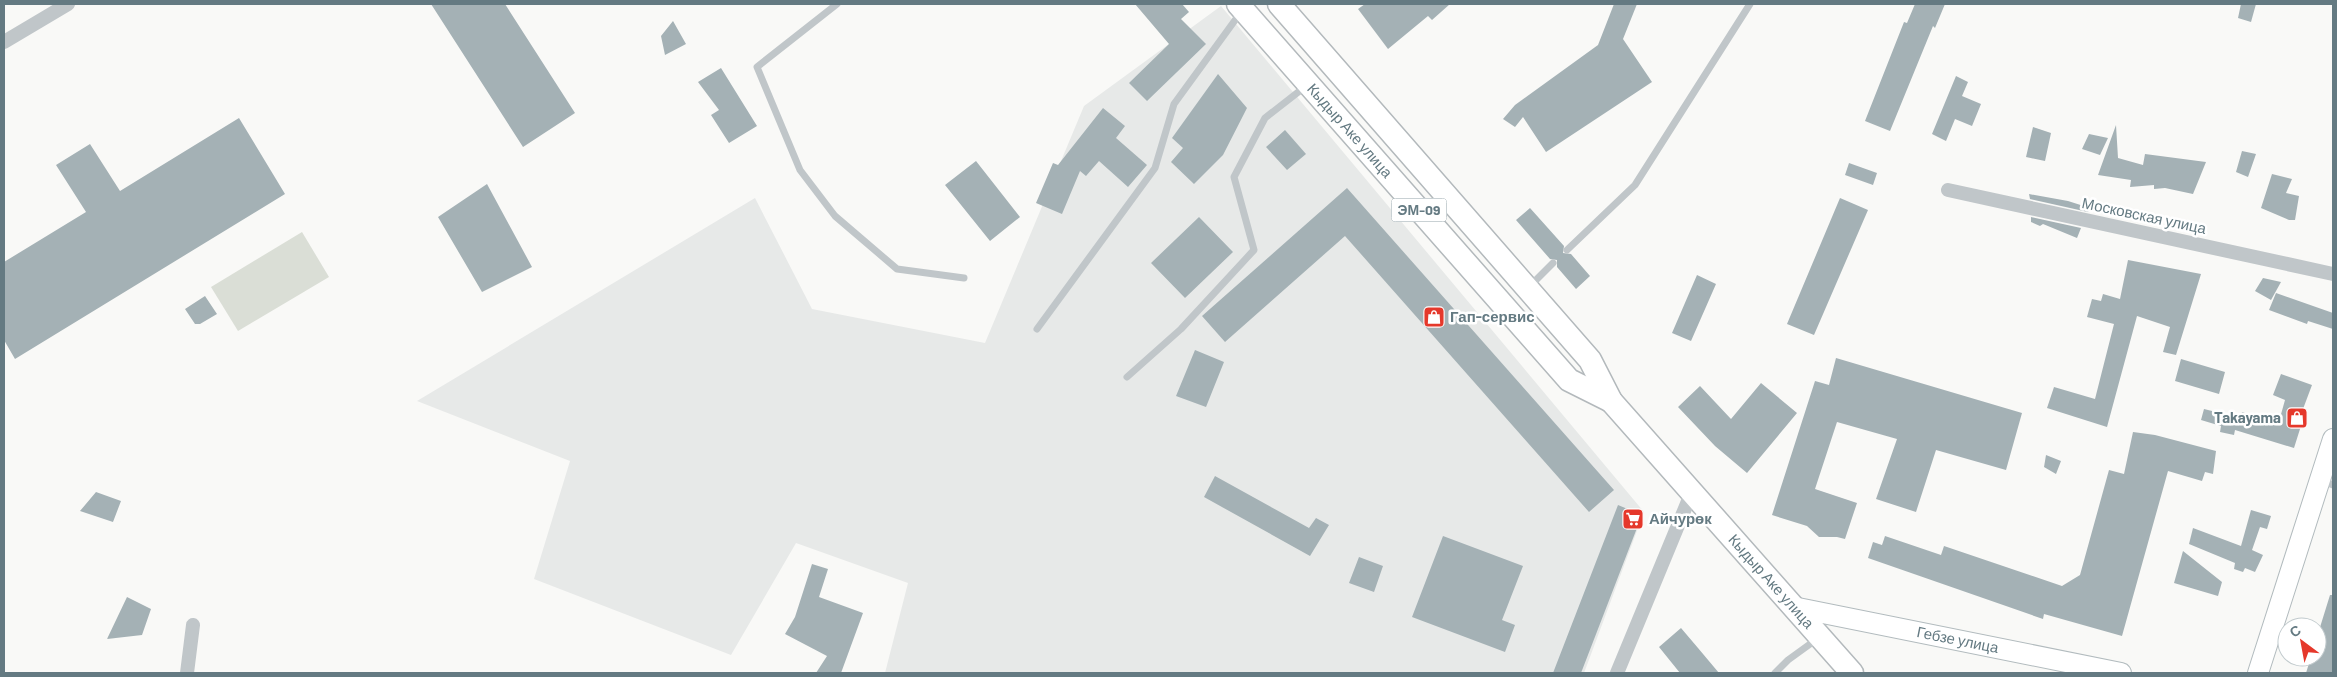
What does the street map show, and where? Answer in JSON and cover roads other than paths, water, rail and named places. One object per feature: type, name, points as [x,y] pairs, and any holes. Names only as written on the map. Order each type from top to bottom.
[{"type":"highway","name":"Кыдыр Аке улица","points":[[1280,4],[1590,360],[1611,401],[1691,494],[1852,673]]},
{"type":"highway","name":"Кыдыр Аке улица","points":[[1245,6],[1308,84],[1569,380],[1611,401]]},
{"type":"main road","points":[[2258,673],[2327,482],[2333,439]]},
{"type":"main road","name":"Гебзе улица","points":[[1794,607],[2121,673]]},
{"type":"street","points":[[4,42],[68,4]]},
{"type":"street","name":"Московская улица","points":[[1948,190],[2333,274]]},
{"type":"street","points":[[1616,673],[1691,494]]},
{"type":"street","points":[[187,673],[193,625]]},
{"type":"lane","points":[[837,4],[757,67],[800,170],[835,216],[897,270],[964,278]]},
{"type":"lane","points":[[1567,250],[1636,185],[1750,4]]},
{"type":"lane","points":[[1036,329],[1155,168],[1174,104],[1245,6]]},
{"type":"lane","points":[[1127,377],[1181,329],[1254,250],[1234,177],[1265,118],[1308,84]]},
{"type":"lane","points":[[1527,289],[1553,263]]},
{"type":"lane","points":[[1775,673],[1788,660],[1820,637]]},
{"type":"place","name":"Гап-сервис","points":[[1434,317]]},
{"type":"place","name":"Takayama","points":[[2297,418]]},
{"type":"place","name":"Айчурөк","points":[[1633,519]]}]
